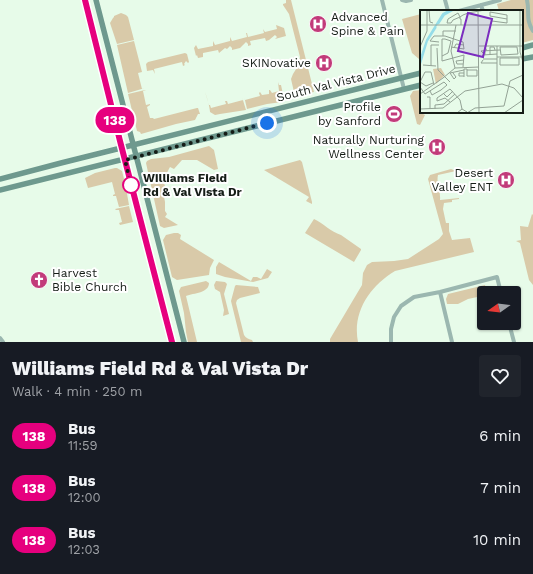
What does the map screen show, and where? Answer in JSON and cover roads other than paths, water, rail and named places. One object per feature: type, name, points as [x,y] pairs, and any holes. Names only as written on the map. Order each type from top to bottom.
[{"type":"main road","points":[[85,0],[172,342]]},
{"type":"main road","points":[[96,0],[184,342]]},
{"type":"main road","points":[[90,18],[100,14]]},
{"type":"main road","points":[[523,48],[533,45]]},
{"type":"main road","points":[[523,59],[533,57]]},
{"type":"main road","name":"South Val Vista Drive","points":[[0,179],[420,73]]},
{"type":"main road","name":"South Val Vista Drive","points":[[0,190],[420,85]]},
{"type":"main road","points":[[291,106],[294,116]]},
{"type":"main road","points":[[36,170],[39,180]]},
{"type":"main road","points":[[159,290],[170,287]]},
{"type":"street","points":[[382,0],[404,89]]},
{"type":"street","points":[[402,0],[411,0]]},
{"type":"street","points":[[445,0],[448,10]]},
{"type":"street","points":[[463,10],[500,0]]},
{"type":"street","points":[[527,0],[529,7],[528,21],[533,31]]},
{"type":"street","points":[[481,5],[483,10]]},
{"type":"street","points":[[392,342],[391,329],[394,317],[401,306],[414,297],[440,292],[497,277],[499,286]]},
{"type":"street","points":[[440,292],[452,342]]},
{"type":"street","points":[[511,330],[514,342]]},
{"type":"street","points":[[0,338],[3,342]]},
{"type":"place","name":"Advanced Spine & Pain","points":[[318,24]]},
{"type":"place","name":"SKINovative","points":[[324,63]]},
{"type":"place","name":"Profile by Sanford","points":[[394,114]]},
{"type":"place","name":"Naturally Nurturing Wellness Center","points":[[437,147]]},
{"type":"place","name":"Desert Valley ENT","points":[[506,180]]},
{"type":"place","name":"Williams Field Rd & Val Vista Dr","points":[[131,185]]},
{"type":"place","name":"Harvest Bible Church","points":[[39,280]]}]
